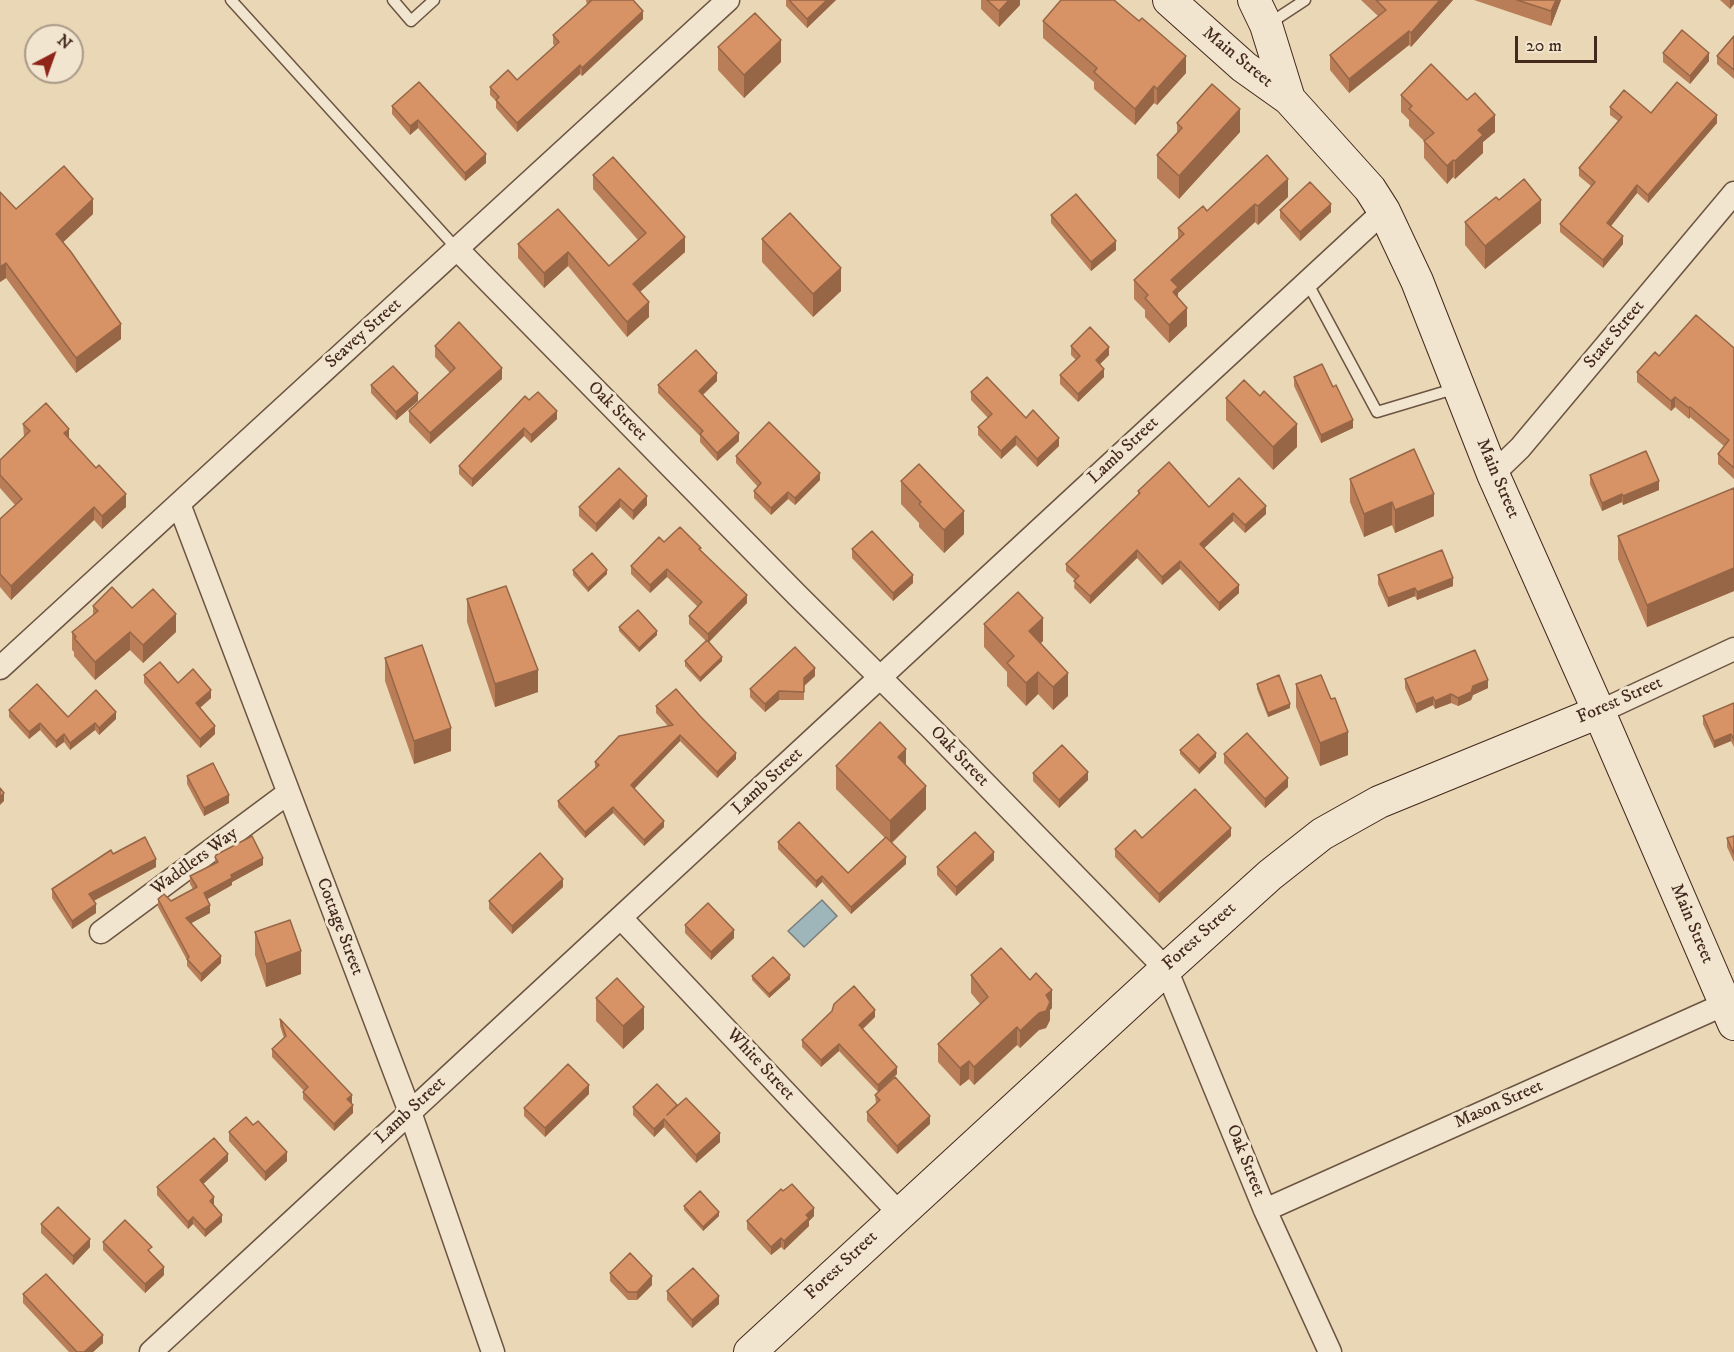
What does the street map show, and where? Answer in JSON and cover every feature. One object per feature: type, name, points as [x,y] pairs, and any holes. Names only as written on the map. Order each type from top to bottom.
[{"type":"main road","name":"Main Street","points":[[1169,0],[1244,67],[1289,99],[1370,189],[1384,211],[1417,280],[1493,474],[1731,1009]]},
{"type":"main road","points":[[1260,13],[1289,99]]},
{"type":"main road","name":"Forest Street","points":[[760,1349],[899,1213],[1270,875],[1322,834],[1378,802],[1599,711]]},
{"type":"street","name":"Seavey Street","points":[[0,668],[728,0]]},
{"type":"street","name":"State Street","points":[[1493,474],[1520,448],[1734,193]]},
{"type":"street","name":"Lamb Street","points":[[152,1352],[1384,211]]},
{"type":"street","name":"Oak Street","points":[[458,250],[1166,969],[1264,1210],[1330,1352]]},
{"type":"street","name":"Cottage Street","points":[[179,504],[410,1112],[493,1352]]},
{"type":"street","name":"Forest Street","points":[[1599,711],[1734,649]]},
{"type":"street","name":"Waddlers Way","points":[[101,932],[288,793]]},
{"type":"street","name":"White Street","points":[[621,918],[899,1213]]},
{"type":"street","name":"Mason Street","points":[[1264,1210],[1731,1009]]},
{"type":"lane","points":[[231,0],[458,250]]},
{"type":"lane","points":[[393,0],[411,21],[434,0]]},
{"type":"lane","points":[[1260,13],[1305,0]]},
{"type":"lane","points":[[1307,282],[1377,412],[1459,387]]},
{"type":"water","points":[[822,900],[837,916],[804,947],[788,931]]},
{"type":"building","points":[[590,0],[633,0],[643,11],[582,68],[580,65],[517,123],[496,100],[499,97],[490,87],[508,70],[517,80],[559,42],[553,35]]},
{"type":"building","points":[[789,0],[827,0],[807,19]]},
{"type":"building","points":[[987,0],[1009,0],[999,11]]},
{"type":"building","points":[[1061,0],[1114,0],[1139,21],[1142,18],[1186,56],[1157,89],[1154,86],[1135,109],[1094,72],[1097,68],[1043,21]]},
{"type":"building","points":[[1376,0],[1440,0],[1411,33],[1409,31],[1349,79],[1330,55],[1386,10]]},
{"type":"building","points":[[1517,0],[1556,0],[1551,11]]},
{"type":"building","points":[[755,13],[781,40],[744,75],[718,47]]},
{"type":"building","points":[[1682,30],[1709,53],[1690,76],[1663,53]]},
{"type":"building","points":[[1734,36],[1734,70],[1717,56]]},
{"type":"building","points":[[1431,64],[1467,100],[1475,93],[1495,115],[1478,130],[1483,135],[1447,166],[1424,141],[1434,133],[1409,109],[1412,106],[1401,95]]},
{"type":"building","points":[[419,82],[486,154],[465,173],[418,120],[410,126],[392,106]]},
{"type":"building","points":[[1677,82],[1717,115],[1648,195],[1637,185],[1607,223],[1623,236],[1603,260],[1560,224],[1595,182],[1579,168],[1622,117],[1610,107],[1624,90],[1651,113]]},
{"type":"building","points":[[1212,84],[1240,109],[1179,176],[1157,155],[1182,128],[1177,123]]},
{"type":"building","points":[[1267,155],[1288,179],[1258,206],[1255,204],[1171,280],[1178,287],[1173,292],[1187,308],[1169,325],[1145,298],[1148,295],[1134,280],[1184,234],[1178,228],[1203,206],[1207,211]]},
{"type":"building","points":[[613,157],[685,237],[633,284],[649,302],[627,322],[568,252],[544,273],[518,244],[558,209],[609,266],[646,233],[593,175]]},
{"type":"building","points":[[64,166],[93,199],[56,234],[121,324],[76,358],[6,263],[0,267],[0,192],[16,209]]},
{"type":"building","points":[[1524,179],[1541,200],[1485,246],[1465,222],[1496,197],[1499,200]]},
{"type":"building","points":[[1310,182],[1331,204],[1300,232],[1280,210]]},
{"type":"building","points":[[1076,194],[1116,241],[1091,262],[1051,215]]},
{"type":"building","points":[[790,213],[841,268],[813,294],[762,239]]},
{"type":"building","points":[[1696,315],[1734,348],[1734,468],[1718,454],[1729,440],[1690,407],[1675,397],[1671,401],[1637,372],[1655,352],[1659,356]]},
{"type":"building","points":[[459,322],[502,368],[430,433],[409,411],[455,368],[435,346]]},
{"type":"building","points":[[1090,327],[1109,347],[1096,360],[1104,369],[1078,394],[1060,375],[1080,356],[1071,346]]},
{"type":"building","points":[[696,350],[717,373],[699,391],[739,433],[717,453],[700,434],[703,431],[658,385]]},
{"type":"building","points":[[1322,364],[1333,387],[1336,385],[1353,420],[1321,435],[1294,377]]},
{"type":"building","points":[[393,366],[418,393],[396,412],[371,385]]},
{"type":"building","points":[[987,377],[1026,418],[1033,410],[1059,438],[1037,459],[1016,436],[1001,451],[978,427],[992,414],[971,392]]},
{"type":"building","points":[[1244,380],[1260,396],[1264,391],[1297,424],[1273,447],[1226,398]]},
{"type":"building","points":[[538,392],[557,411],[531,435],[524,428],[472,479],[459,466],[525,396],[529,400]]},
{"type":"building","points":[[46,403],[69,429],[64,433],[96,468],[99,465],[126,494],[102,516],[94,507],[11,586],[0,574],[0,519],[22,499],[0,475],[0,460],[30,431],[23,424]]},
{"type":"building","points":[[769,422],[820,473],[795,498],[788,492],[771,508],[754,491],[761,483],[736,456]]},
{"type":"building","points":[[1414,449],[1434,494],[1395,510],[1392,502],[1364,514],[1350,479]]},
{"type":"building","points":[[1646,451],[1659,481],[1602,503],[1590,475]]},
{"type":"building","points":[[1169,462],[1209,507],[1239,478],[1266,506],[1245,525],[1233,513],[1200,544],[1239,585],[1219,603],[1180,561],[1162,577],[1137,550],[1090,596],[1074,581],[1079,576],[1066,564]]},
{"type":"building","points":[[919,464],[964,511],[944,530],[901,481]]},
{"type":"building","points":[[619,468],[647,496],[633,511],[620,499],[596,524],[579,507]]},
{"type":"building","points":[[1734,488],[1734,568],[1647,605],[1618,536]]},
{"type":"building","points":[[680,527],[701,548],[699,549],[747,595],[708,634],[689,616],[702,602],[667,569],[650,585],[631,566],[659,537],[664,542]]},
{"type":"building","points":[[872,531],[913,575],[893,593],[852,549]]},
{"type":"building","points":[[1442,550],[1453,578],[1417,592],[1415,588],[1388,598],[1378,575]]},
{"type":"building","points":[[592,553],[607,570],[588,588],[573,570]]},
{"type":"building","points":[[506,586],[538,670],[495,684],[467,599]]},
{"type":"building","points":[[112,587],[132,608],[153,589],[176,614],[143,645],[130,632],[95,662],[74,638],[76,637],[72,632],[98,611],[93,606]]},
{"type":"building","points":[[1018,592],[1043,618],[1029,631],[1068,673],[1053,687],[1038,672],[1026,683],[1007,663],[1014,656],[984,624]]},
{"type":"building","points":[[638,610],[657,631],[639,648],[619,627]]},
{"type":"building","points":[[707,640],[722,657],[700,678],[685,661]]},
{"type":"building","points":[[422,645],[451,728],[414,741],[385,658]]},
{"type":"building","points":[[795,647],[815,668],[804,678],[804,692],[779,691],[765,704],[750,689]]},
{"type":"building","points":[[1475,650],[1488,680],[1473,686],[1471,692],[1458,698],[1451,694],[1435,701],[1433,697],[1416,704],[1405,679]]},
{"type":"building","points":[[160,662],[178,683],[193,669],[211,690],[196,703],[215,726],[200,739],[144,675]]},
{"type":"building","points":[[1279,675],[1290,704],[1268,713],[1257,684]]},
{"type":"building","points":[[1321,675],[1331,699],[1335,698],[1348,732],[1320,743],[1296,684]]},
{"type":"building","points":[[37,684],[68,717],[96,690],[116,712],[99,728],[95,723],[70,743],[64,734],[56,741],[40,723],[29,732],[9,710]]},
{"type":"building","points":[[676,689],[736,753],[717,772],[680,735],[631,785],[664,821],[644,840],[613,807],[585,832],[558,801],[599,765],[595,762],[619,736],[673,725],[656,706]]},
{"type":"building","points":[[1734,703],[1734,740],[1731,734],[1714,741],[1703,716]]},
{"type":"building","points":[[880,722],[906,749],[898,757],[926,786],[890,821],[836,766]]},
{"type":"building","points":[[1247,733],[1288,778],[1265,799],[1224,754]]},
{"type":"building","points":[[1198,734],[1216,753],[1199,769],[1180,750]]},
{"type":"building","points":[[1062,745],[1088,772],[1059,800],[1033,773]]},
{"type":"building","points":[[213,763],[229,795],[204,808],[187,776]]},
{"type":"building","points":[[1195,789],[1231,828],[1159,894],[1115,849],[1135,830],[1142,838]]},
{"type":"building","points":[[799,822],[848,873],[886,837],[906,857],[851,907],[822,876],[816,881],[778,842]]},
{"type":"building","points":[[975,832],[994,852],[956,887],[937,867]]},
{"type":"building","points":[[252,836],[263,858],[204,893],[210,905],[186,918],[221,956],[201,974],[187,959],[189,957],[158,899],[164,894],[171,901],[197,887],[190,876],[218,862],[216,855]]},
{"type":"building","points":[[1734,836],[1734,854],[1727,838]]},
{"type":"building","points":[[145,837],[156,859],[89,894],[96,904],[72,921],[52,889],[111,850],[113,854]]},
{"type":"building","points":[[540,853],[563,879],[512,926],[489,901]]},
{"type":"building","points":[[708,903],[734,930],[711,952],[685,925]]},
{"type":"building","points":[[290,920],[301,951],[266,964],[255,932]]},
{"type":"building","points":[[1001,948],[1030,980],[1036,973],[1052,990],[1046,995],[1050,1002],[1046,1011],[1039,1013],[1020,1031],[1017,1027],[974,1067],[969,1061],[960,1068],[938,1044],[988,997],[971,975]]},
{"type":"building","points":[[773,957],[790,975],[769,994],[752,976]]},
{"type":"building","points":[[617,978],[644,1007],[623,1026],[596,998]]},
{"type":"building","points":[[854,986],[875,1010],[859,1025],[897,1067],[878,1085],[839,1044],[821,1060],[802,1040],[832,1011],[834,1004]]},
{"type":"building","points":[[280,1019],[352,1095],[347,1099],[353,1105],[334,1124],[303,1092],[308,1087],[272,1049],[286,1036]]},
{"type":"building","points":[[568,1064],[589,1085],[545,1128],[524,1108]]},
{"type":"building","points":[[895,1077],[930,1116],[897,1146],[867,1112],[880,1100],[875,1095]]},
{"type":"building","points":[[657,1084],[677,1105],[667,1115],[686,1098],[720,1133],[696,1155],[664,1119],[654,1129],[633,1107]]},
{"type":"building","points":[[246,1117],[253,1125],[258,1121],[287,1152],[265,1172],[229,1132]]},
{"type":"building","points":[[214,1138],[228,1154],[200,1180],[214,1197],[210,1201],[222,1215],[205,1230],[193,1217],[188,1222],[157,1187]]},
{"type":"building","points":[[792,1184],[814,1208],[806,1215],[809,1218],[784,1241],[781,1238],[771,1247],[747,1221],[781,1189],[783,1191]]},
{"type":"building","points":[[700,1191],[719,1212],[703,1227],[684,1206]]},
{"type":"building","points":[[58,1207],[90,1239],[73,1256],[41,1224]]},
{"type":"building","points":[[125,1220],[152,1247],[148,1250],[164,1267],[145,1284],[103,1242]]},
{"type":"building","points":[[630,1253],[652,1276],[637,1292],[628,1292],[610,1273]]},
{"type":"building","points":[[693,1268],[719,1296],[692,1320],[667,1291]]},
{"type":"building","points":[[46,1274],[103,1335],[84,1352],[77,1352],[23,1294]]}]
